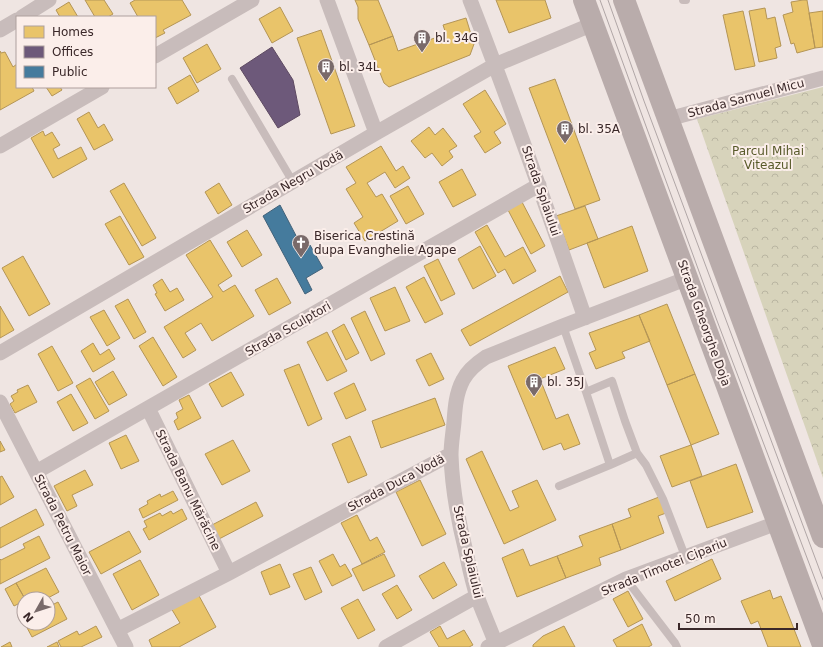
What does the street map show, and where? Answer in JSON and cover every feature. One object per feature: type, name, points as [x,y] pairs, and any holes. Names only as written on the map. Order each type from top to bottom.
[{"type":"main road","name":"Strada Gheorghe Doja","points":[[584,0],[823,646]]},
{"type":"main road","points":[[624,0],[823,537]]},
{"type":"street","points":[[24,16],[49,0]]},
{"type":"street","points":[[156,55],[252,0]]},
{"type":"street","points":[[327,0],[376,133]]},
{"type":"street","name":"Strada Splaiului","points":[[470,0],[539,185],[585,318]]},
{"type":"street","points":[[0,30],[16,21]]},
{"type":"street","name":"Strada Negru Vodă","points":[[0,353],[495,65],[593,24]]},
{"type":"street","name":"Strada Samuel Micu","points":[[668,119],[823,78]]},
{"type":"street","points":[[0,146],[100,88]]},
{"type":"street","name":"Strada Sculptori","points":[[36,472],[539,185]]},
{"type":"street","name":"Strada Duca Vodă","points":[[117,630],[228,573],[451,454],[455,407],[459,391],[463,380],[470,369],[486,357],[688,278]]},
{"type":"street","name":"Strada Petru Maior","points":[[0,402],[126,647]]},
{"type":"street","name":"Strada Banu Mărăcine","points":[[148,408],[228,573]]},
{"type":"street","name":"Strada Splaiului","points":[[451,454],[456,504],[468,562],[477,596],[494,646]]},
{"type":"street","name":"Strada Timotei Cipariu","points":[[494,646],[626,579],[777,523]]},
{"type":"street","points":[[386,647],[477,596]]},
{"type":"lane","points":[[232,80],[293,182]]},
{"type":"lane","points":[[563,326],[610,465]]},
{"type":"lane","points":[[586,392],[612,381],[637,453],[646,466],[663,499],[685,556]]},
{"type":"lane","points":[[559,486],[637,453]]},
{"type":"lane","points":[[626,579],[677,647]]},
{"type":"green space","name":"Parcul Mihai Viteazul","points":[[823,87],[823,478],[697,119]]},
{"type":"building: Homes","points":[[85,0],[104,0],[113,14],[110,16],[94,16]]},
{"type":"building: Homes","points":[[135,0],[182,0],[191,15],[163,30],[165,33],[156,38],[156,16],[137,16],[130,3]]},
{"type":"building: Homes","points":[[355,0],[378,0],[393,36],[369,45],[358,19],[358,7]]},
{"type":"building: Homes","points":[[496,0],[545,0],[551,18],[509,33]]},
{"type":"building: Homes","points":[[807,0],[815,48],[797,53],[794,43],[791,44],[783,15],[793,12],[791,2]]},
{"type":"building: Homes","points":[[69,2],[77,16],[59,16],[56,10]]},
{"type":"building: Homes","points":[[280,7],[293,31],[272,43],[259,19]]},
{"type":"building: Homes","points":[[765,8],[767,19],[775,17],[781,46],[775,48],[777,58],[759,62],[749,11]]},
{"type":"building: Homes","points":[[743,11],[755,66],[735,70],[723,15]]},
{"type":"building: Homes","points":[[823,11],[823,47],[815,48],[809,13]]},
{"type":"building: Homes","name":"bl. 34G","points":[[466,18],[474,44],[470,55],[389,87],[384,83],[369,45],[393,36],[398,51],[446,34],[443,25]]},
{"type":"building: Homes","name":"bl. 34L","points":[[321,30],[355,126],[331,134],[297,38]]},
{"type":"building: Homes","points":[[207,44],[221,69],[197,83],[183,58]]},
{"type":"building: Homes","points":[[0,51],[1,53],[5,52],[13,67],[16,65],[16,88],[32,88],[34,91],[0,110]]},
{"type":"building: Homes","points":[[190,75],[199,91],[177,104],[168,88]]},
{"type":"building: Homes","name":"bl. 35A","points":[[555,79],[600,200],[575,209],[529,88]]},
{"type":"building: Homes","points":[[47,88],[61,88],[62,90],[52,96]]},
{"type":"building: Homes","points":[[485,90],[506,124],[494,132],[501,143],[485,153],[474,136],[481,132],[463,104]]},
{"type":"building: Homes","points":[[89,112],[98,128],[104,124],[113,140],[94,150],[77,119]]},
{"type":"building: Homes","points":[[429,127],[435,135],[443,128],[457,146],[449,151],[453,157],[442,166],[432,153],[425,158],[411,141]]},
{"type":"building: Homes","points":[[43,131],[45,136],[52,132],[60,145],[53,149],[58,159],[81,147],[87,159],[53,178],[31,138]]},
{"type":"building: Homes","points":[[381,146],[396,171],[403,166],[410,178],[395,188],[385,172],[367,183],[376,197],[382,194],[398,221],[365,241],[354,223],[363,217],[346,189],[356,183],[346,167]]},
{"type":"building: Homes","points":[[462,169],[476,195],[453,207],[439,182]]},
{"type":"building: Homes","points":[[124,183],[156,238],[142,246],[110,191]]},
{"type":"building: Homes","points":[[219,183],[232,205],[218,214],[205,192]]},
{"type":"building: Homes","points":[[408,186],[424,214],[406,224],[390,196]]},
{"type":"building: Homes","points":[[522,202],[545,246],[531,254],[508,210]]},
{"type":"building: Homes","points":[[585,206],[598,239],[569,250],[556,216]]},
{"type":"building: Homes","points":[[120,216],[144,257],[129,265],[105,224]]},
{"type":"building: Homes","points":[[487,225],[505,257],[523,247],[536,271],[513,284],[505,269],[498,273],[475,232]]},
{"type":"building: Homes","points":[[632,226],[648,271],[604,288],[587,243]]},
{"type":"building: Homes","points":[[247,230],[262,255],[242,267],[227,242]]},
{"type":"building: Homes","points":[[210,240],[232,276],[218,285],[223,292],[235,285],[254,316],[212,341],[201,323],[185,333],[196,350],[183,358],[164,327],[213,297],[186,255]]},
{"type":"building: Homes","points":[[480,246],[496,276],[473,289],[458,259]]},
{"type":"building: Homes","points":[[23,256],[50,304],[29,316],[2,268]]},
{"type":"building: Homes","points":[[438,259],[455,294],[441,301],[424,266]]},
{"type":"building: Homes","points":[[560,276],[568,292],[470,346],[461,330]]},
{"type":"building: Homes","points":[[424,277],[443,314],[425,323],[406,287]]},
{"type":"building: Homes","points":[[277,278],[291,303],[269,315],[255,290]]},
{"type":"building: Homes","points":[[162,279],[170,292],[177,288],[184,300],[165,311],[155,294],[157,293],[153,285]]},
{"type":"building: Homes","points":[[395,287],[410,321],[385,331],[370,298]]},
{"type":"building: Homes","points":[[128,299],[146,332],[134,339],[115,306]]},
{"type":"building: Homes","points":[[667,304],[695,374],[667,385],[639,315]]},
{"type":"building: Homes","points":[[0,306],[14,330],[0,338]]},
{"type":"building: Homes","points":[[104,310],[120,338],[107,346],[90,317]]},
{"type":"building: Homes","points":[[365,311],[385,354],[371,361],[351,318]]},
{"type":"building: Homes","points":[[639,315],[650,341],[622,352],[625,358],[596,369],[589,353],[596,350],[589,333]]},
{"type":"building: Homes","points":[[344,324],[359,353],[346,360],[332,331]]},
{"type":"building: Homes","points":[[327,332],[347,371],[327,381],[307,342]]},
{"type":"building: Homes","points":[[153,337],[177,377],[163,386],[139,346]]},
{"type":"building: Homes","points":[[93,343],[100,355],[109,349],[115,359],[93,372],[81,351]]},
{"type":"building: Homes","points":[[52,346],[73,383],[58,391],[38,354]]},
{"type":"building: Homes","name":"bl. 35J","points":[[555,347],[565,369],[540,379],[556,419],[568,414],[580,444],[564,450],[561,443],[543,450],[508,366]]},
{"type":"building: Homes","points":[[431,353],[444,379],[429,386],[416,360]]},
{"type":"building: Homes","points":[[299,364],[322,419],[308,426],[284,370]]},
{"type":"building: Homes","points":[[113,371],[127,395],[109,405],[95,382]]},
{"type":"building: Homes","points":[[231,372],[244,395],[222,407],[209,384]]},
{"type":"building: Homes","points":[[695,374],[719,434],[691,445],[667,385]]},
{"type":"building: Homes","points":[[90,378],[109,411],[95,419],[76,386]]},
{"type":"building: Homes","points":[[354,383],[366,410],[346,419],[334,393]]},
{"type":"building: Homes","points":[[28,385],[37,402],[15,413],[10,404],[14,401],[11,396],[18,392],[17,390]]},
{"type":"building: Homes","points":[[71,394],[88,423],[73,431],[57,402]]},
{"type":"building: Homes","points":[[189,395],[201,418],[178,430],[174,421],[178,418],[176,413],[183,409],[179,400]]},
{"type":"building: Homes","points":[[435,398],[445,425],[381,448],[372,421]]},
{"type":"building: Homes","points":[[126,435],[139,461],[121,469],[109,443]]},
{"type":"building: Homes","points":[[350,436],[367,475],[348,483],[332,444]]},
{"type":"building: Homes","points":[[233,440],[250,471],[222,485],[205,454]]},
{"type":"building: Homes","points":[[0,441],[5,450],[0,452]]},
{"type":"building: Homes","points":[[691,445],[702,476],[672,487],[660,456]]},
{"type":"building: Homes","points":[[482,451],[510,511],[519,507],[512,491],[537,480],[556,520],[504,544],[466,459]]},
{"type":"building: Homes","points":[[736,464],[753,512],[707,528],[690,481]]},
{"type":"building: Homes","points":[[85,470],[93,485],[72,495],[77,506],[67,511],[54,486]]},
{"type":"building: Homes","points":[[2,476],[14,497],[0,505],[0,477]]},
{"type":"building: Homes","points":[[420,480],[446,534],[422,546],[396,492]]},
{"type":"building: Homes","points":[[173,491],[178,500],[143,518],[139,509],[148,504],[147,501],[160,494],[161,497]]},
{"type":"building: Homes","points":[[659,497],[666,513],[658,516],[664,533],[621,550],[612,524],[631,517],[628,509]]},
{"type":"building: Homes","points":[[256,502],[263,516],[219,539],[212,525]]},
{"type":"building: Homes","points":[[36,509],[44,525],[0,548],[0,528]]},
{"type":"building: Homes","points":[[182,509],[187,519],[149,540],[143,529],[147,527],[144,521],[160,513],[162,516],[171,511],[173,514]]},
{"type":"building: Homes","points":[[357,515],[370,541],[377,537],[385,552],[362,564],[341,523]]},
{"type":"building: Homes","points":[[612,524],[621,550],[599,558],[601,565],[566,578],[557,556],[583,546],[579,536]]},
{"type":"building: Homes","points":[[129,531],[141,552],[101,574],[89,552]]},
{"type":"building: Homes","points":[[39,536],[50,558],[0,584],[0,559],[1,560],[25,548],[23,544]]},
{"type":"building: Homes","points":[[523,549],[530,566],[557,556],[566,578],[517,597],[502,558]]},
{"type":"building: Homes","points":[[333,554],[340,567],[345,564],[352,576],[332,586],[319,561]]},
{"type":"building: Homes","points":[[384,554],[395,576],[363,591],[352,569]]},
{"type":"building: Homes","points":[[712,559],[721,579],[675,601],[666,581]]},
{"type":"building: Homes","points":[[140,560],[159,595],[132,610],[113,574]]},
{"type":"building: Homes","points":[[444,562],[457,585],[433,599],[419,576]]},
{"type":"building: Homes","points":[[280,564],[290,587],[270,595],[261,572]]},
{"type":"building: Homes","points":[[311,567],[322,592],[305,600],[293,574]]},
{"type":"building: Homes","points":[[46,568],[59,592],[56,594],[56,591],[20,591],[16,583]]},
{"type":"building: Homes","points":[[16,583],[20,591],[16,591],[16,605],[14,606],[5,589]]},
{"type":"building: Homes","points":[[397,585],[412,610],[397,619],[382,594]]},
{"type":"building: Homes","points":[[770,590],[773,599],[781,596],[801,647],[768,647],[758,621],[751,624],[741,601]]},
{"type":"building: Homes","points":[[628,591],[643,619],[628,627],[613,599]]},
{"type":"building: Homes","points":[[198,594],[216,627],[179,647],[152,647],[149,640],[180,623],[171,608]]},
{"type":"building: Homes","points":[[358,599],[375,630],[358,639],[341,608]]},
{"type":"building: Homes","points":[[58,602],[67,619],[56,625],[56,603]]},
{"type":"building: Homes","points":[[642,624],[652,645],[648,647],[617,647],[613,640]]},
{"type":"building: Homes","points":[[96,626],[102,637],[81,647],[61,647],[58,641],[77,631],[79,635]]},
{"type":"building: Homes","points":[[440,626],[447,639],[464,630],[473,645],[469,647],[439,647],[430,632]]},
{"type":"building: Homes","points":[[564,626],[575,647],[533,647],[533,645],[543,636]]},
{"type":"building: Homes","points":[[29,631],[44,631],[32,637]]},
{"type":"building: Homes","points":[[10,642],[12,647],[1,647]]},
{"type":"building: Homes","points":[[57,642],[59,647],[47,647]]},
{"type":"building: Offices","points":[[272,47],[293,80],[300,115],[278,128],[240,68]]},
{"type":"building: Public","name":"Biserica Crestină dupa Evanghelie Agape","points":[[280,205],[303,249],[310,245],[323,268],[306,278],[312,290],[305,294],[263,216]]},
{"type":"tram line","points":[[600,0],[716,318],[823,600]]},
{"type":"tram line","points":[[608,0],[644,101],[823,579]]},
{"type":"place","name":"bl. 34G","points":[[422,53]]},
{"type":"place","name":"bl. 34L","points":[[326,82]]},
{"type":"place","name":"bl. 35A","points":[[565,144]]},
{"type":"place","name":"Biserica Crestină dupa Evanghelie Agape","points":[[301,258]]},
{"type":"place","name":"bl. 35J","points":[[534,397]]}]
